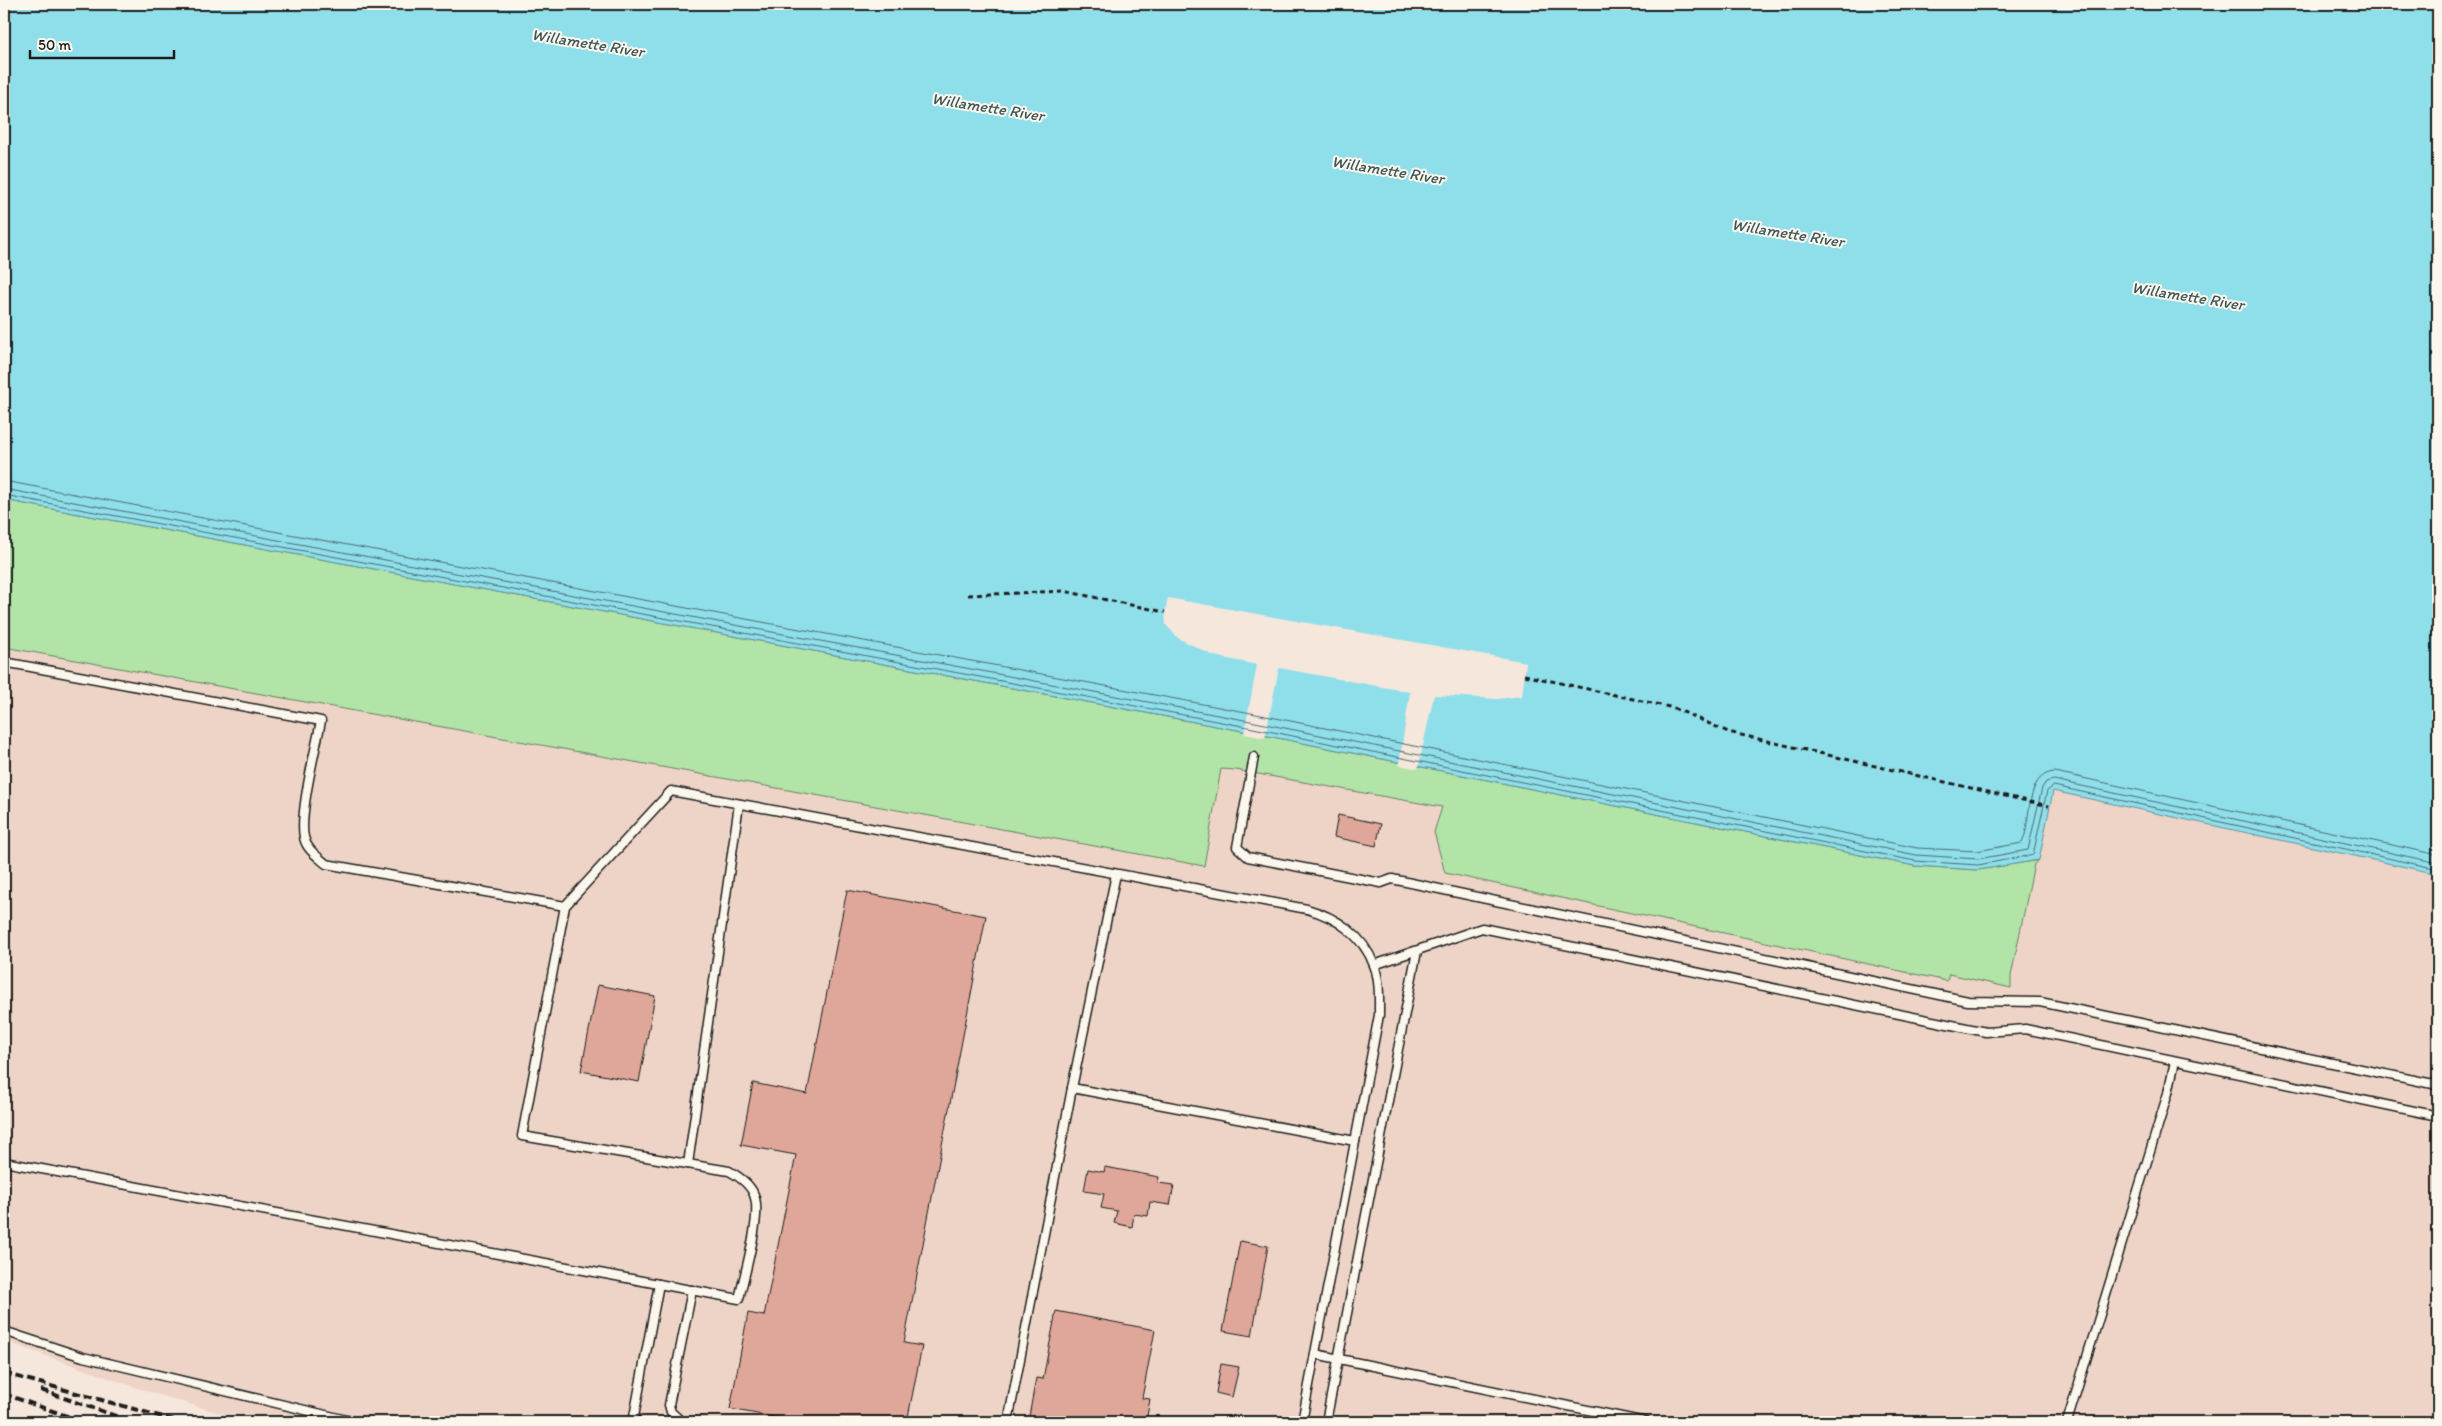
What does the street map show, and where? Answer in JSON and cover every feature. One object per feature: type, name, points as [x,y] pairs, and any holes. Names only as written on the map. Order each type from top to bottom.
[{"type":"lane","points":[[4,662],[321,721],[304,820],[304,838],[311,852],[326,864],[564,906]]},
{"type":"lane","points":[[1254,757],[1237,847],[1248,857],[1381,883],[1392,879],[1968,1000],[2040,1002],[2438,1085]]},
{"type":"lane","points":[[4,1162],[739,1299],[757,1214],[756,1198],[751,1189],[738,1176],[729,1171],[522,1136],[564,906],[671,791],[1324,914],[1352,932],[1374,965],[1379,992],[1379,1015],[1302,1422]]},
{"type":"lane","points":[[688,1164],[739,804]]},
{"type":"lane","points":[[1008,1422],[1072,1088],[1116,874]]},
{"type":"lane","points":[[1374,965],[1482,928],[1986,1032],[2025,1029],[2438,1116]]},
{"type":"lane","points":[[1326,1422],[1417,951]]},
{"type":"lane","points":[[2067,1422],[2168,1093],[2175,1061]]},
{"type":"lane","points":[[1072,1088],[1355,1140]]},
{"type":"lane","points":[[633,1422],[659,1284]]},
{"type":"lane","points":[[682,1422],[671,1412],[669,1405],[692,1290]]},
{"type":"lane","points":[[4,1331],[83,1358],[355,1422]]},
{"type":"lane","points":[[1315,1354],[1646,1422]]},
{"type":"path","points":[[968,595],[1064,591],[1165,612]]},
{"type":"path","points":[[1524,675],[1674,708],[1728,732],[2049,806]]},
{"type":"shaded area","points":[[4,500],[1248,732],[1915,866],[1978,870],[2052,791],[2438,874],[2438,1422],[263,1422],[216,1412],[143,1390],[4,1341]]},
{"type":"green space","points":[[4,500],[1248,732],[1915,866],[1978,870],[2039,860],[2034,864],[2011,976],[2011,988],[1949,974],[1947,981],[1445,873],[1434,832],[1442,807],[1236,770],[1221,769],[1204,866],[4,647]]},
{"type":"water","name":"Willamette River","points":[[4,4],[2438,4],[2438,874],[2053,791],[2039,860],[1978,870],[1915,866],[1248,732],[4,500]]},
{"type":"pier","points":[[1168,598],[1526,662],[1522,696],[1497,699],[1434,695],[1418,769],[1399,765],[1410,692],[1279,668],[1265,738],[1244,734],[1257,665],[1214,656],[1178,638],[1166,625],[1165,612]]},
{"type":"building","points":[[1338,815],[1381,824],[1376,846],[1334,837]]},
{"type":"building","points":[[847,890],[986,916],[904,1343],[922,1346],[907,1422],[801,1422],[730,1409],[748,1313],[764,1316],[796,1155],[741,1145],[753,1083],[807,1094]]},
{"type":"building","points":[[598,985],[655,996],[639,1082],[581,1071]]},
{"type":"building","points":[[1105,1167],[1159,1177],[1158,1183],[1174,1185],[1170,1205],[1150,1202],[1148,1216],[1134,1214],[1132,1227],[1114,1223],[1117,1211],[1101,1208],[1104,1194],[1084,1191],[1088,1169],[1104,1172]]},
{"type":"building","points":[[1240,1241],[1268,1246],[1252,1336],[1223,1331]]},
{"type":"building","points":[[1056,1311],[1155,1330],[1142,1398],[1150,1399],[1146,1422],[1028,1422],[1036,1378],[1043,1379]]},
{"type":"building","points":[[1221,1364],[1239,1367],[1232,1397],[1216,1393]]},
{"type":"railway","points":[[4,1373],[181,1422]]},
{"type":"railway","points":[[41,1390],[133,1422]]},
{"type":"railway","points":[[4,1394],[84,1422]]}]
